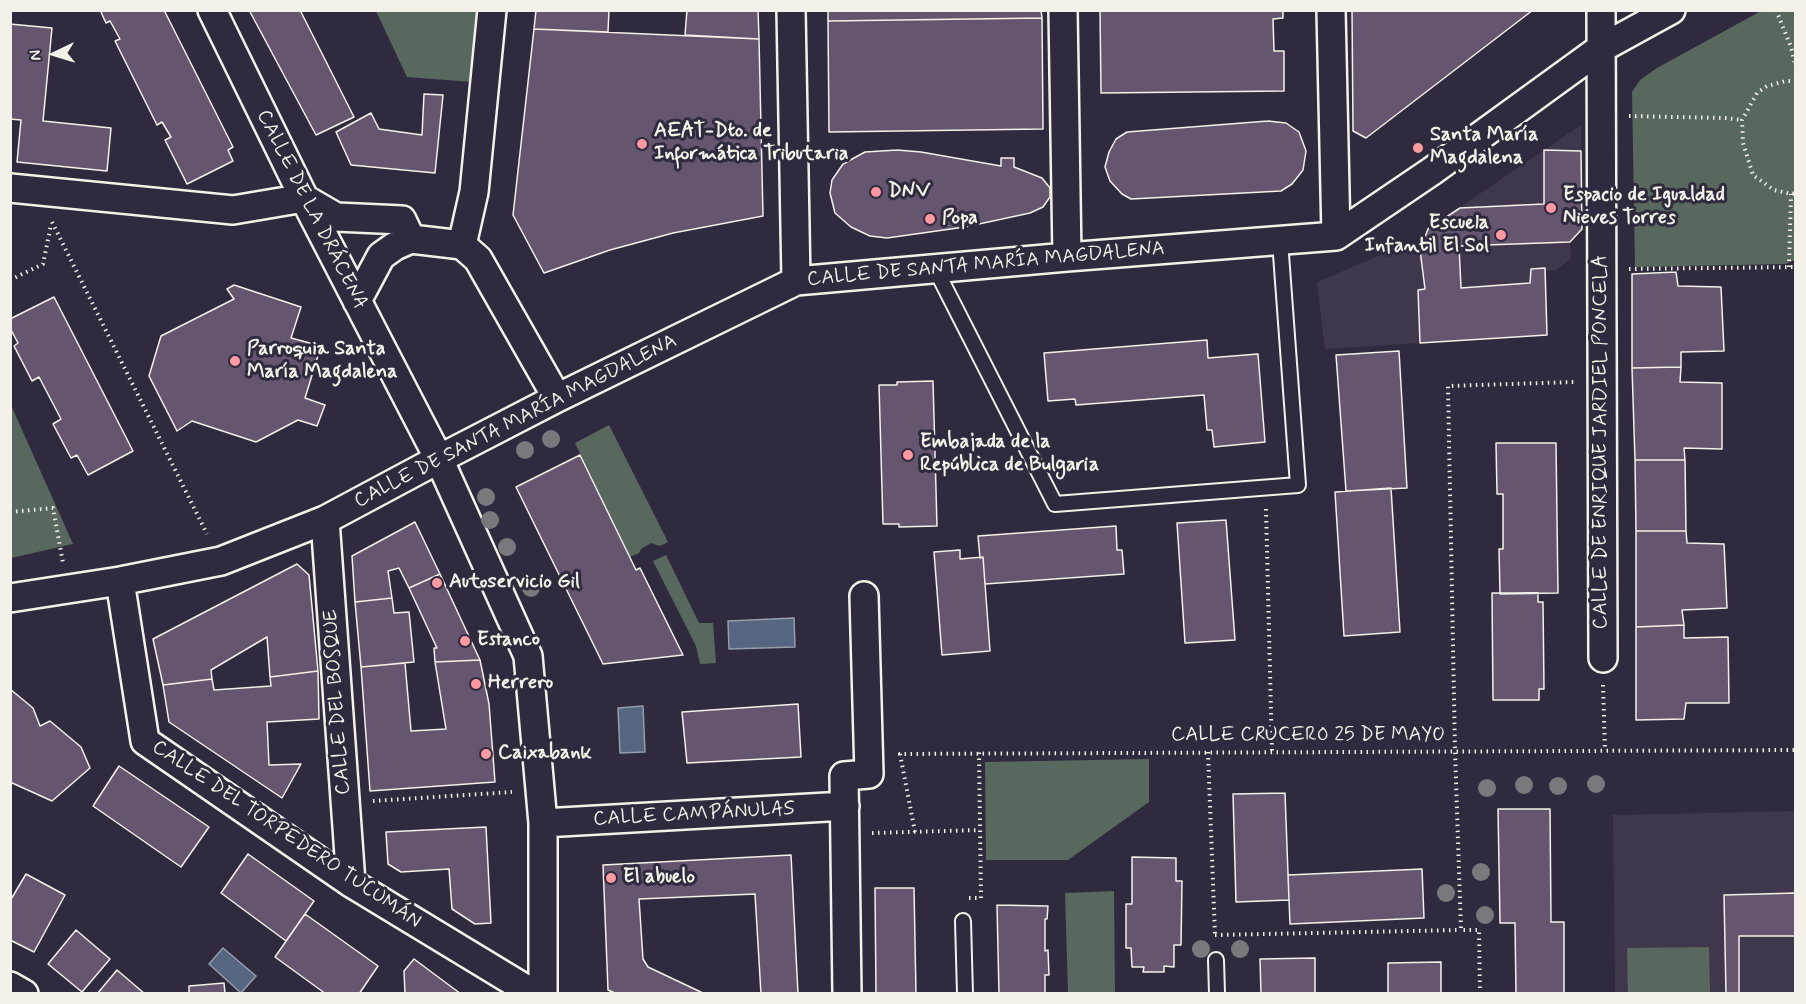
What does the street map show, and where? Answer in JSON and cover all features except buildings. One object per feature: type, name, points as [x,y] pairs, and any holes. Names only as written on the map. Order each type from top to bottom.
[{"type":"street","name":"CALLE DE LA DRÁCENA","points":[[212,10],[304,198],[439,459],[528,656],[543,823],[543,993]]},
{"type":"street","points":[[462,245],[474,192],[492,10]]},
{"type":"street","points":[[791,10],[796,281]]},
{"type":"street","points":[[1063,10],[1067,257]]},
{"type":"street","points":[[1331,10],[1336,236]]},
{"type":"street","name":"CALLE DE ENRIQUE JARDIEL PONCELA","points":[[1601,10],[1603,658]]},
{"type":"street","name":"CALLE DE SANTA MARÍA MAGDALENA","points":[[10,598],[120,581],[221,561],[325,520],[557,398],[796,281],[1336,236],[1442,164],[1600,49],[1671,10]]},
{"type":"street","points":[[10,188],[233,210],[304,198],[336,218],[402,220],[411,239]]},
{"type":"street","points":[[357,301],[381,256],[395,246],[411,239],[462,245],[478,259],[557,398]]},
{"type":"street","name":"CALLE DEL BOSQUE","points":[[325,520],[351,883]]},
{"type":"street","name":"CALLE DEL TORPEDERO TUCUMÁN","points":[[120,581],[145,741],[351,883],[534,993]]},
{"type":"street","points":[[846,993],[844,776],[869,774],[864,596]]},
{"type":"street","name":"CALLE CAMPÁNULAS","points":[[543,823],[845,806]]},
{"type":"street","points":[[10,986],[24,993]]},
{"type":"lane","points":[[936,270],[1055,504],[1266,487],[1298,484],[1280,241]]},
{"type":"lane","points":[[963,921],[965,993]]},
{"type":"lane","points":[[1216,960],[1216,993]]},
{"type":"path","points":[[1776,10],[1791,47],[1796,68]]},
{"type":"path","points":[[1789,267],[1793,194],[1774,190],[1753,175],[1743,143],[1742,120],[1757,93],[1767,86],[1796,81]]},
{"type":"path","points":[[1628,116],[1742,120]]},
{"type":"path","points":[[10,280],[43,264],[56,193]]},
{"type":"path","points":[[51,224],[221,561]]},
{"type":"path","points":[[1625,269],[1796,267]]},
{"type":"path","points":[[1461,930],[1448,386],[1602,381]]},
{"type":"path","points":[[1266,487],[1272,752]]},
{"type":"path","points":[[10,512],[53,508],[68,589]]},
{"type":"path","points":[[1603,658],[1605,750]]},
{"type":"path","name":"CALLE CRUCERO 25 DE MAYO","points":[[915,832],[900,754],[1796,750]]},
{"type":"path","points":[[963,921],[962,898],[981,898],[979,752]]},
{"type":"path","points":[[1208,752],[1216,960]]},
{"type":"path","points":[[345,802],[540,790]]},
{"type":"path","points":[[845,834],[980,830]]},
{"type":"path","points":[[1215,934],[1479,930],[1480,993]]},
{"type":"shaded area","name":"Escuela Infantil El Sol","points":[[1581,125],[1582,229],[1570,242],[1571,259],[1556,270],[1546,271],[1547,335],[1325,349],[1317,282],[1402,246],[1419,256],[1428,229]]},
{"type":"shaded area","points":[[1795,811],[1795,993],[1615,993],[1613,815]]},
{"type":"green space","points":[[376,11],[492,11],[485,83],[407,77]]},
{"type":"green space","points":[[1761,11],[1795,11],[1795,260],[1786,264],[1635,267],[1632,92],[1640,80],[1657,68]]},
{"type":"green space","points":[[10,403],[73,544],[11,558],[10,558]]},
{"type":"green space","points":[[609,425],[668,542],[660,546],[651,543],[630,557],[575,443]]},
{"type":"green space","points":[[666,555],[699,623],[713,623],[716,663],[700,664],[696,646],[653,561]]},
{"type":"green space","points":[[1149,759],[1149,802],[1068,860],[986,860],[985,762]]},
{"type":"green space","points":[[1114,891],[1115,993],[1068,993],[1065,893]]},
{"type":"green space","points":[[1709,947],[1710,993],[1628,993],[1627,948]]},
{"type":"water","points":[[794,618],[795,647],[729,649],[728,621]]},
{"type":"water","points":[[643,706],[645,752],[620,753],[618,708]]},
{"type":"water","points":[[223,948],[256,976],[241,993],[209,964]]},
{"type":"place","name":"AEAT-Dto. de Informática Tributaria","points":[[642,144]]},
{"type":"place","name":"Santa María Magdalena","points":[[1418,148]]},
{"type":"place","name":"DNV","points":[[876,192]]},
{"type":"place","name":"Espacio de Igualdad Nieves Torres","points":[[1551,208]]},
{"type":"place","name":"Popa","points":[[930,219]]},
{"type":"place","name":"Escuela Infantil El Sol","points":[[1501,235]]},
{"type":"place","name":"Parroquia Santa María Magdalena","points":[[235,361]]},
{"type":"place","name":"Embajada de la República de Bulgaria","points":[[908,455]]},
{"type":"place","name":"Autoservicio Gil","points":[[437,583]]},
{"type":"place","name":"Estanco","points":[[465,641]]},
{"type":"place","name":"Herrero","points":[[476,684]]},
{"type":"place","name":"Caixabank","points":[[486,754]]},
{"type":"place","name":"El abuelo","points":[[611,878]]}]
